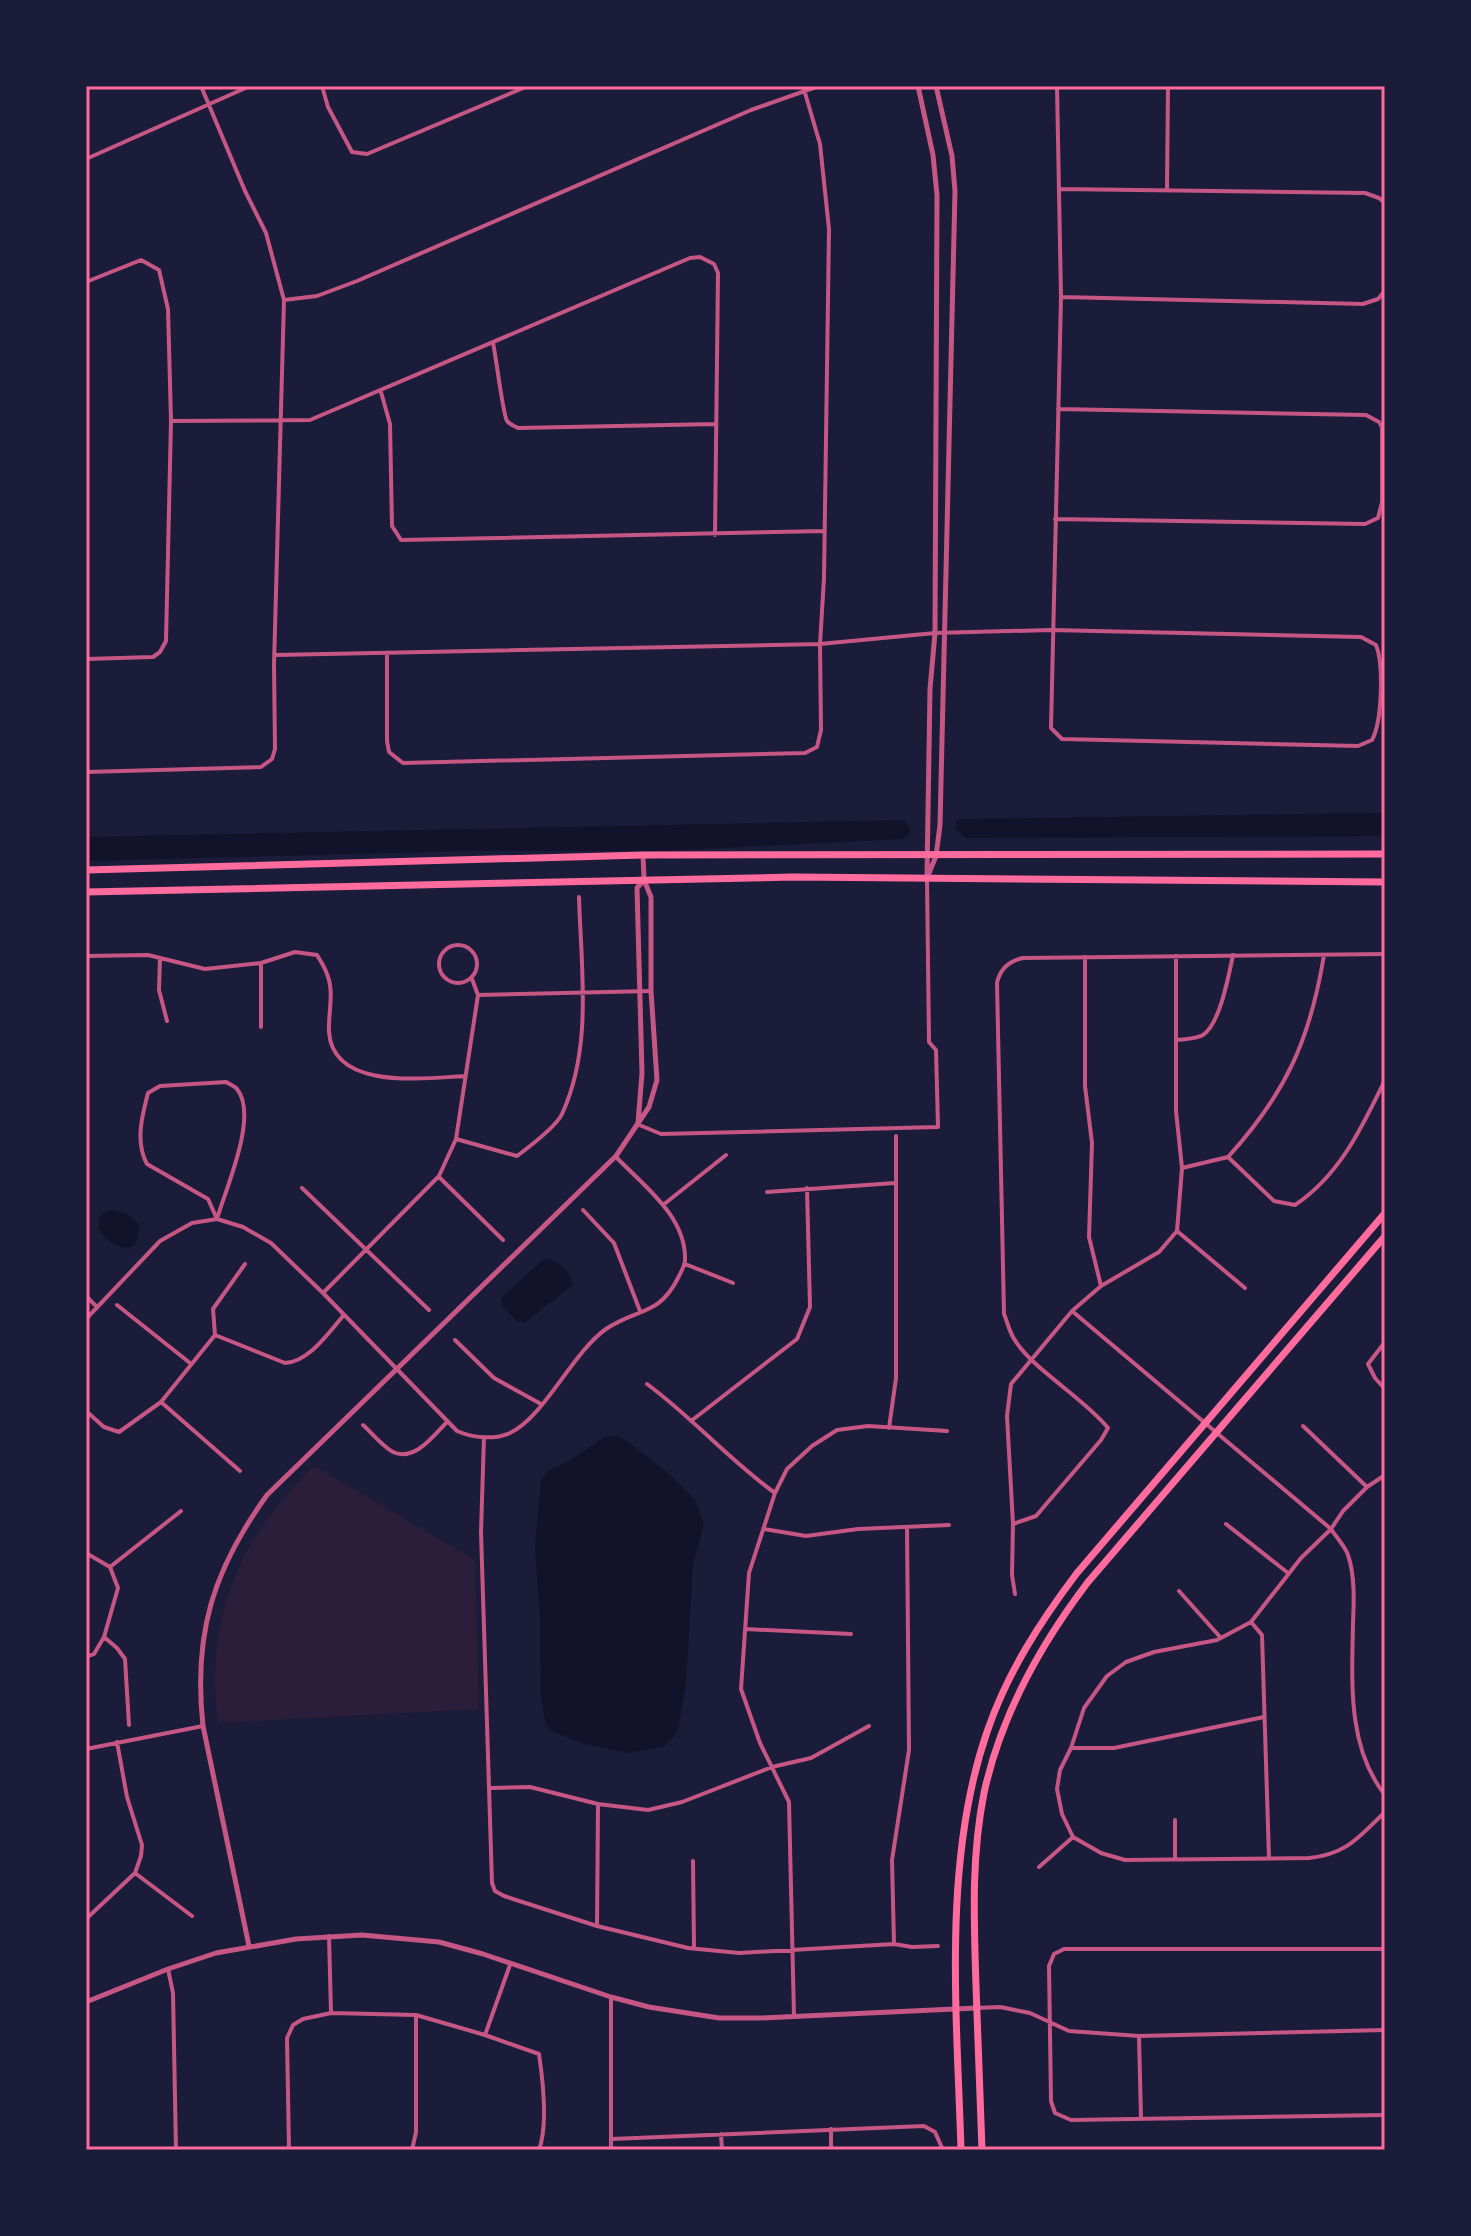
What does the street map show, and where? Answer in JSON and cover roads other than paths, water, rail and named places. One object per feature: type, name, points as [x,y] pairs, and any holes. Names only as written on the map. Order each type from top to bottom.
[{"type":"main road","points":[[86,870],[643,855],[1385,854]]},
{"type":"main road","points":[[86,892],[794,877],[1385,882]]},
{"type":"main road","points":[[961,2150],[956,1932],[960,1859],[971,1788],[986,1733],[1015,1665],[1054,1603],[1385,1213]]},
{"type":"main road","points":[[982,2150],[972,1897],[974,1861],[985,1790],[1000,1738],[1028,1672],[1066,1612],[1385,1236]]},
{"type":"street","points":[[86,772],[261,767],[272,759],[275,749],[274,665],[284,300],[266,233],[201,86]]},
{"type":"street","points":[[86,159],[250,86]]},
{"type":"street","points":[[322,86],[328,107],[352,152],[367,154],[528,86]]},
{"type":"street","points":[[284,300],[317,296],[357,281],[751,110],[804,88],[819,86]]},
{"type":"street","points":[[918,86],[933,155],[937,195],[935,633],[930,689],[932,856]]},
{"type":"street","points":[[637,1124],[661,1134],[938,1127],[936,1050],[929,1042],[927,879],[940,825],[955,191],[952,156],[936,86]]},
{"type":"street","points":[[276,655],[820,644],[935,633],[1051,630],[1361,637],[1376,645],[1380,661],[1379,721],[1372,740],[1358,746],[1062,739],[1051,728],[1051,630],[1061,297],[1057,86]]},
{"type":"street","points":[[1167,188],[1168,86]]},
{"type":"street","points":[[387,655],[387,741],[393,758],[403,763],[805,753],[817,747],[821,730],[829,229],[820,144],[804,88]]},
{"type":"street","points":[[1058,189],[1167,188],[1365,193],[1385,203]]},
{"type":"street","points":[[171,421],[310,420],[690,258],[700,257],[714,264],[718,273],[715,535]]},
{"type":"street","points":[[86,282],[141,260],[159,270],[168,309],[171,421],[166,641],[153,657],[86,659]]},
{"type":"street","points":[[1061,297],[1363,304],[1378,299],[1384,292],[1385,264]]},
{"type":"street","points":[[493,343],[504,413],[511,425],[518,428],[716,424]]},
{"type":"street","points":[[381,392],[390,424],[392,526],[401,540],[824,531]]},
{"type":"street","points":[[1055,519],[1365,524],[1378,518],[1382,502],[1383,436],[1379,422],[1366,415],[1058,409]]},
{"type":"street","points":[[249,1946],[203,1726],[200,1694],[205,1629],[227,1556],[267,1495],[616,1156],[649,1107],[657,1080],[651,991],[651,897],[644,880],[643,855]]},
{"type":"street","points":[[637,1124],[642,1073],[637,888],[644,880]]},
{"type":"street","points":[[456,1139],[517,1156],[562,1116],[581,1052],[579,897]]},
{"type":"street","points":[[323,1293],[439,1176],[456,1139],[478,995],[472,979],[476,962],[472,950],[462,946],[443,950],[437,962],[441,974],[454,982],[472,979]]},
{"type":"street","points":[[86,956],[131,954],[205,969],[261,963],[295,952],[317,955],[330,980],[329,1035],[335,1055],[353,1071],[399,1079],[466,1076]]},
{"type":"street","points":[[1013,1524],[1036,1516],[1108,1428],[1095,1412],[1031,1359],[1014,1339],[1004,1314],[999,973],[1013,960],[1023,958],[1385,954]]},
{"type":"street","points":[[1177,1040],[1202,1036],[1208,1031],[1225,992],[1233,955]]},
{"type":"street","points":[[1182,1168],[1228,1157],[1256,1126],[1288,1076],[1316,1002],[1324,955]]},
{"type":"street","points":[[1015,1594],[1007,1416],[1011,1384],[1072,1311],[1101,1286],[1159,1252],[1177,1231],[1182,1168],[1176,1111],[1176,956]]},
{"type":"street","points":[[1085,957],[1085,1086],[1092,1143],[1089,1237],[1101,1286]]},
{"type":"street","points":[[160,958],[158,980],[167,1021]]},
{"type":"street","points":[[261,963],[261,1027]]},
{"type":"street","points":[[478,995],[651,991]]},
{"type":"street","points":[[1228,1157],[1274,1201],[1295,1205],[1317,1190],[1339,1163],[1362,1127],[1385,1080]]},
{"type":"street","points":[[226,1082],[237,1089],[243,1105],[243,1144],[217,1219],[208,1199],[147,1164],[142,1154],[141,1121],[148,1093],[160,1086],[226,1082]]},
{"type":"street","points":[[889,1428],[896,1378],[896,1136]]},
{"type":"street","points":[[663,1205],[726,1155]]},
{"type":"street","points":[[86,1319],[160,1241],[192,1223],[217,1219],[243,1227],[271,1243],[457,1431],[471,1437],[507,1434],[518,1428],[541,1404],[604,1330],[640,1311],[659,1305],[672,1291],[685,1264],[683,1234],[663,1205],[616,1156]]},
{"type":"street","points":[[439,1176],[503,1240]]},
{"type":"street","points":[[767,1192],[895,1183]]},
{"type":"street","points":[[302,1188],[429,1310]]},
{"type":"street","points":[[691,1421],[797,1339],[810,1307],[807,1188]]},
{"type":"street","points":[[583,1210],[614,1243],[640,1311]]},
{"type":"street","points":[[1177,1231],[1245,1288]]},
{"type":"street","points":[[86,1411],[104,1427],[119,1432],[161,1402],[215,1335],[213,1309],[245,1264]]},
{"type":"street","points":[[685,1264],[733,1283]]},
{"type":"street","points":[[86,1296],[96,1306]]},
{"type":"street","points":[[117,1305],[190,1363]]},
{"type":"street","points":[[1072,1311],[1331,1529],[1348,1553],[1354,1595],[1352,1671],[1357,1740],[1371,1778],[1385,1795]]},
{"type":"street","points":[[215,1335],[285,1363],[297,1362],[344,1315]]},
{"type":"street","points":[[455,1340],[494,1378],[541,1404]]},
{"type":"street","points":[[1385,1342],[1368,1364],[1385,1389]]},
{"type":"street","points":[[647,1384],[775,1493]]},
{"type":"street","points":[[161,1402],[240,1471]]},
{"type":"street","points":[[363,1425],[394,1452],[409,1453],[419,1449],[447,1422]]},
{"type":"street","points":[[794,2016],[789,1802],[760,1743],[741,1689],[749,1573],[775,1493],[787,1469],[798,1457],[837,1430],[868,1426],[947,1431]]},
{"type":"street","points":[[1303,1426],[1367,1487]]},
{"type":"street","points":[[484,1437],[481,1532],[492,1883],[495,1891],[597,1926],[694,1948],[739,1953],[894,1944],[938,1946]]},
{"type":"street","points":[[1385,1475],[1367,1487],[1343,1511],[1331,1529],[1288,1573],[1251,1622],[1221,1638],[1154,1652],[1126,1662],[1107,1676],[1084,1708],[1060,1770],[1057,1789],[1062,1814],[1073,1837],[1101,1853],[1125,1860],[1332,1856],[1352,1844],[1385,1812]]},
{"type":"street","points":[[110,1567],[181,1511]]},
{"type":"street","points":[[1226,1524],[1288,1573]]},
{"type":"street","points":[[764,1529],[806,1536],[949,1525]]},
{"type":"street","points":[[894,1944],[892,1860],[909,1750],[907,1527]]},
{"type":"street","points":[[86,1553],[110,1567],[118,1588],[104,1637],[94,1654],[86,1657]]},
{"type":"street","points":[[1179,1591],[1221,1638]]},
{"type":"street","points":[[1251,1622],[1262,1635],[1269,1858]]},
{"type":"street","points":[[745,1629],[851,1634]]},
{"type":"street","points":[[104,1637],[125,1659],[129,1725]]},
{"type":"street","points":[[1071,1748],[1114,1748],[1264,1717]]},
{"type":"street","points":[[86,1749],[203,1726]]},
{"type":"street","points":[[490,1788],[530,1787],[598,1804],[648,1810],[682,1802],[772,1767],[811,1758],[869,1726]]},
{"type":"street","points":[[86,1919],[135,1873],[142,1845],[127,1797],[117,1742]]},
{"type":"street","points":[[597,1926],[598,1804]]},
{"type":"street","points":[[1175,1820],[1175,1859]]},
{"type":"street","points":[[1039,1867],[1073,1837]]},
{"type":"street","points":[[693,1861],[694,1948]]},
{"type":"street","points":[[135,1873],[192,1916]]},
{"type":"street","points":[[329,1936],[331,2013]]},
{"type":"street","points":[[86,2002],[168,1969],[249,1946],[329,1936],[385,1936],[439,1942],[611,1997],[649,2007],[719,2018],[1000,2007],[1030,2013],[1069,2031],[1139,2036],[1385,2030]]},
{"type":"street","points":[[1385,1949],[1064,1949],[1054,1954],[1049,1966],[1051,2101],[1055,2113],[1071,2120],[1385,2115]]},
{"type":"street","points":[[485,2035],[510,1965]]},
{"type":"street","points":[[168,1969],[173,1993],[176,2150]]},
{"type":"street","points":[[611,1997],[611,2150]]},
{"type":"street","points":[[289,2150],[287,2038],[293,2025],[303,2019],[331,2013],[416,2015],[539,2054],[543,2139],[539,2150]]},
{"type":"street","points":[[412,2150],[416,2132],[416,2015]]},
{"type":"street","points":[[1139,2036],[1141,2118]]},
{"type":"street","points":[[611,2139],[924,2126],[935,2132],[943,2150]]},
{"type":"street","points":[[831,2129],[831,2150]]},
{"type":"street","points":[[721,2134],[722,2150]]}]
